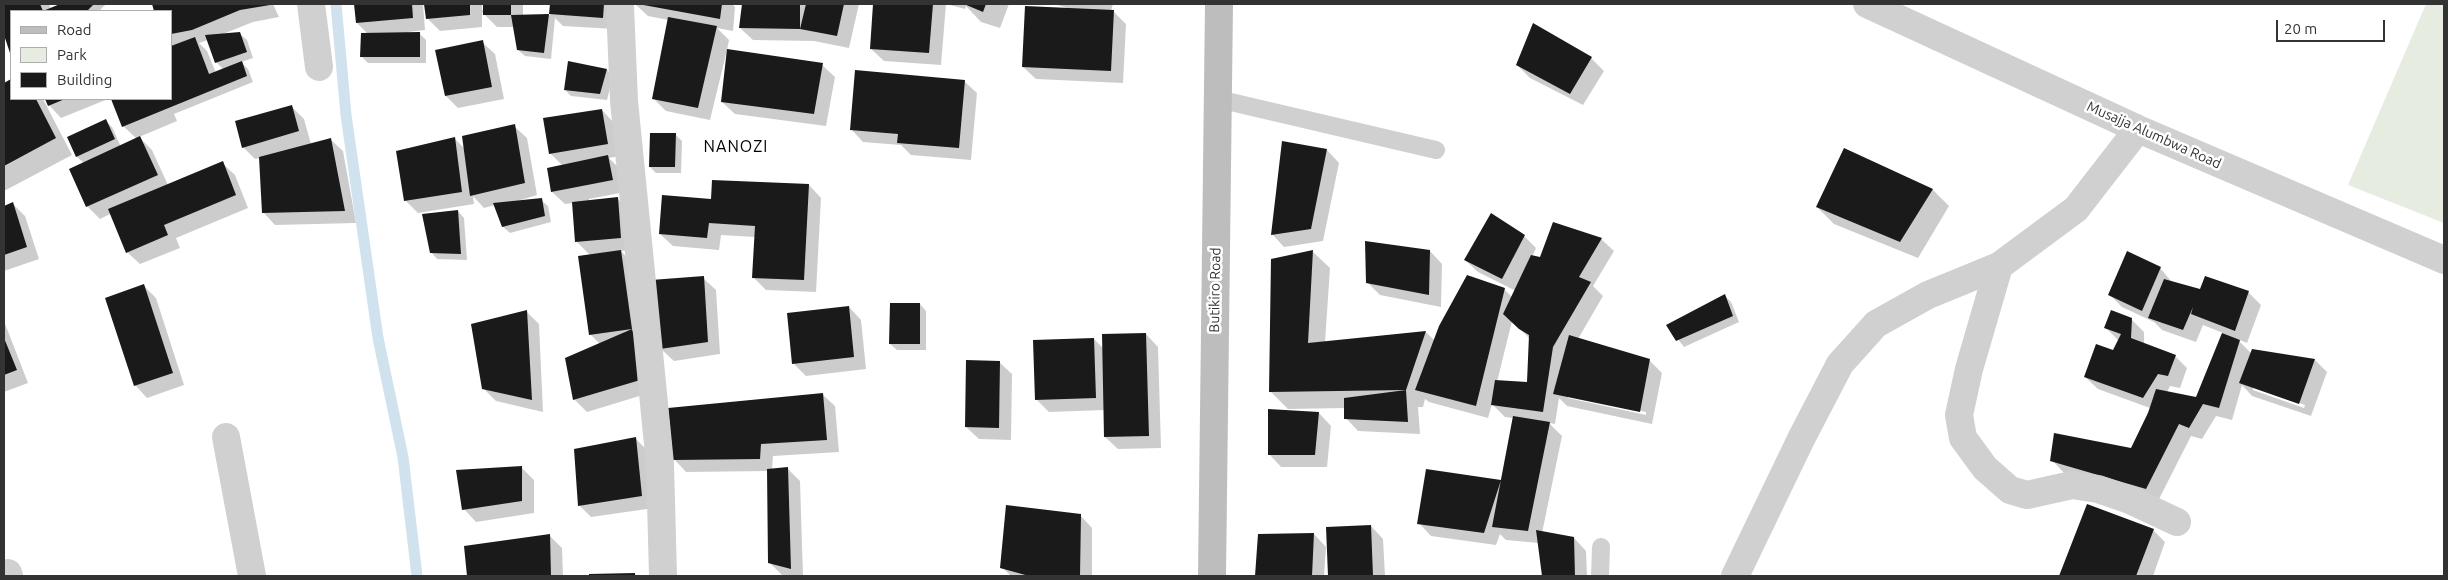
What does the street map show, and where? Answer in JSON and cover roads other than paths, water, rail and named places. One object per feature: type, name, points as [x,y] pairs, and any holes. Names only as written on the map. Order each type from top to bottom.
[{"type":"main road","name":"Butikiro Road","points":[[1212,576],[1219,4]]},
{"type":"street","points":[[311,4],[319,67]]},
{"type":"street","name":"Musajja Alumbwa Road","points":[[1867,4],[2138,129],[2444,260]]},
{"type":"street","points":[[620,6],[624,100],[660,464],[663,576]]},
{"type":"street","points":[[1735,576],[1801,439],[1840,364],[1876,324],[1928,295],[1999,266],[2076,208],[2138,129]]},
{"type":"street","points":[[1999,266],[1969,369],[1959,415],[1963,438],[1984,468],[2010,490],[2027,495],[2072,485],[2098,489],[2130,500],[2177,522]]},
{"type":"street","points":[[226,437],[252,576]]},
{"type":"lane","points":[[1218,99],[1436,150]]},
{"type":"lane","points":[[1600,576],[1601,547]]},
{"type":"waterway","points":[[336,4],[346,115],[378,338],[403,457],[417,576]]},
{"type":"district","name":"NANOZI","points":[[736,147]]}]
